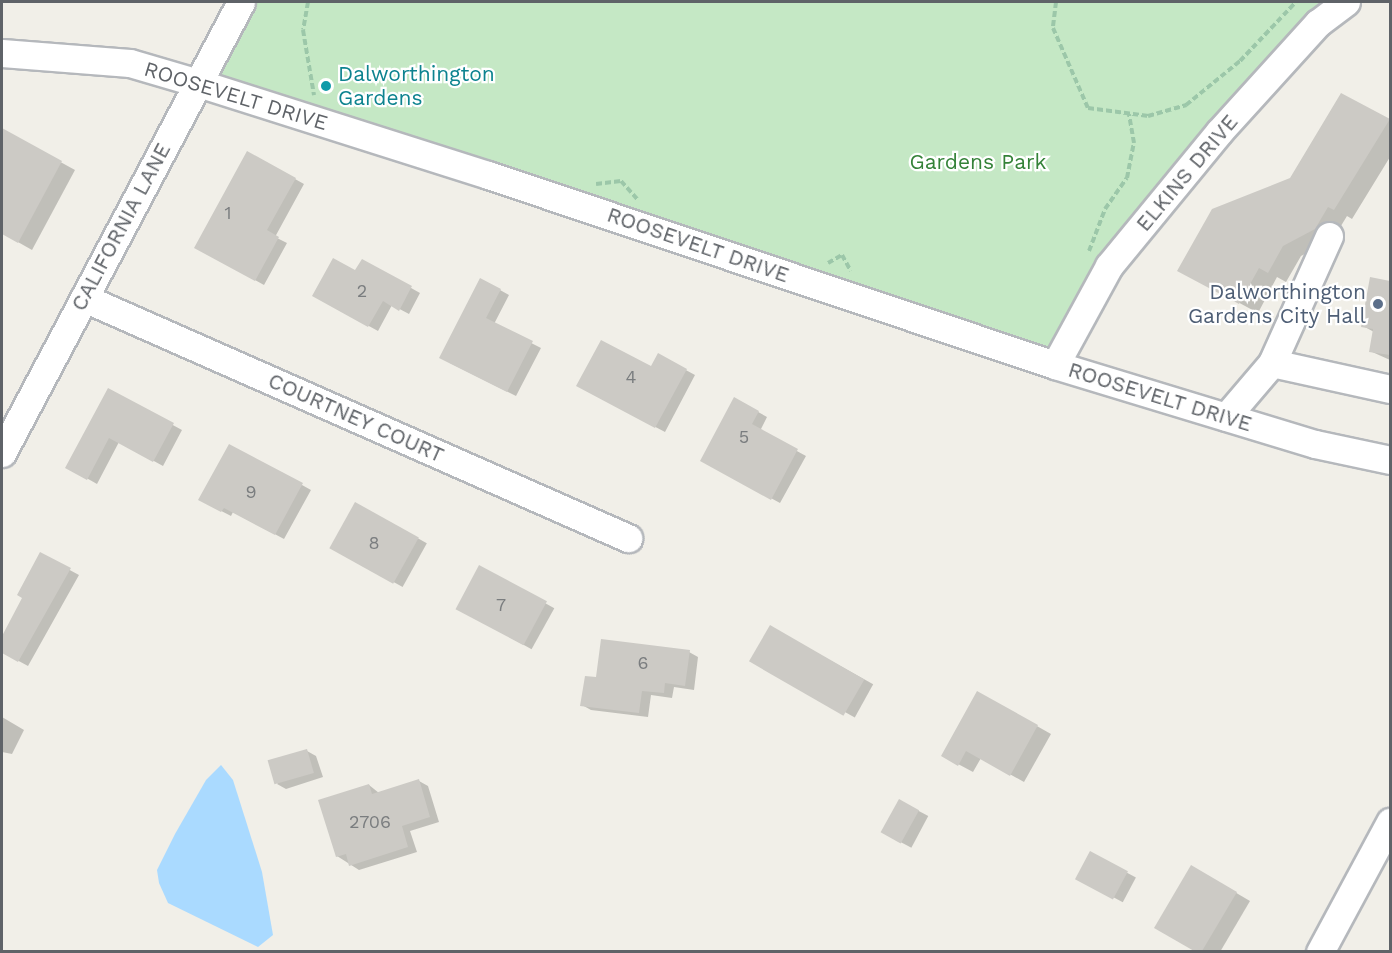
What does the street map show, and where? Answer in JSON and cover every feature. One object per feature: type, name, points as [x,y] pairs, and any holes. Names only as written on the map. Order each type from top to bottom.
[{"type":"street","name":"CALIFORNIA LANE","points":[[2,453],[241,2]]},
{"type":"street","name":"ELKINS DRIVE","points":[[1055,364],[1109,266],[1219,132],[1318,23],[1346,2]]},
{"type":"street","name":"ROOSEVELT DRIVE","points":[[2,53],[130,63],[198,83],[1055,364],[1315,444],[1390,460]]},
{"type":"street","points":[[1226,417],[1272,363],[1329,236]]},
{"type":"street","name":"COURTNEY COURT","points":[[84,298],[628,538]]},
{"type":"street","points":[[1272,363],[1390,389]]},
{"type":"street","points":[[1320,951],[1390,822]]},
{"type":"path","points":[[1056,2],[1053,28],[1088,108],[1148,116],[1186,105],[1240,61],[1296,2]]},
{"type":"path","points":[[1094,257],[1088,249],[1096,229],[1105,209],[1128,178],[1134,143],[1129,114]]},
{"type":"path","points":[[826,264],[842,255],[869,302]]},
{"type":"green space","name":"Gardens Park","points":[[243,2],[1320,2],[1172,176],[1049,353],[202,75]]},
{"type":"water","points":[[221,765],[233,780],[262,872],[273,935],[258,947],[168,903],[159,883],[157,870],[175,834],[206,780]]},
{"type":"building","points":[[1341,93],[1390,119],[1334,210],[1328,207],[1315,229],[1283,246],[1268,273],[1259,268],[1239,304],[1177,271],[1212,209],[1290,178]]},
{"type":"building","points":[[2,128],[62,161],[18,243],[2,234]]},
{"type":"building","points":[[247,151],[296,178],[267,230],[279,237],[255,281],[194,248]]},
{"type":"building","points":[[333,258],[355,270],[362,259],[412,286],[399,311],[383,301],[368,327],[312,296]]},
{"type":"building","name":"Dalworthington Gardens City Hall","points":[[1370,277],[1390,281],[1390,355],[1369,352],[1373,329],[1361,327]]},
{"type":"building","points":[[480,278],[501,289],[486,318],[533,341],[507,392],[439,358]]},
{"type":"building","points":[[601,340],[651,366],[658,353],[687,369],[655,428],[576,386]]},
{"type":"building","points":[[108,388],[174,423],[153,462],[109,438],[87,480],[65,468]]},
{"type":"building","points":[[734,397],[759,411],[752,424],[798,449],[771,500],[700,461]]},
{"type":"building","points":[[229,444],[303,483],[275,535],[224,508],[221,512],[198,500]]},
{"type":"building","points":[[355,502],[419,537],[393,584],[329,548]]},
{"type":"building","points":[[40,552],[71,568],[18,662],[2,653],[2,636],[22,598],[17,595]]},
{"type":"building","points":[[479,565],[547,601],[524,645],[456,609]]},
{"type":"building","points":[[770,625],[864,680],[843,716],[749,661]]},
{"type":"building","points":[[601,639],[690,650],[685,686],[665,683],[664,693],[642,691],[639,713],[580,706],[585,676],[596,677]]},
{"type":"building","points":[[977,691],[1038,725],[1010,776],[966,751],[958,766],[941,756]]},
{"type":"building","points":[[307,749],[314,773],[274,784],[268,760]]},
{"type":"building","points":[[419,779],[430,817],[402,826],[408,847],[349,866],[346,854],[336,857],[318,800],[369,784],[372,794]]},
{"type":"building","points":[[899,799],[919,810],[901,843],[881,832]]},
{"type":"building","points":[[1090,851],[1128,871],[1113,899],[1075,879]]},
{"type":"building","points":[[1191,865],[1237,892],[1202,951],[1194,951],[1154,928]]},
{"type":"place","name":"Dalworthington Gardens","points":[[326,86]]},
{"type":"place","name":"Dalworthington Gardens City Hall","points":[[1378,304]]}]
